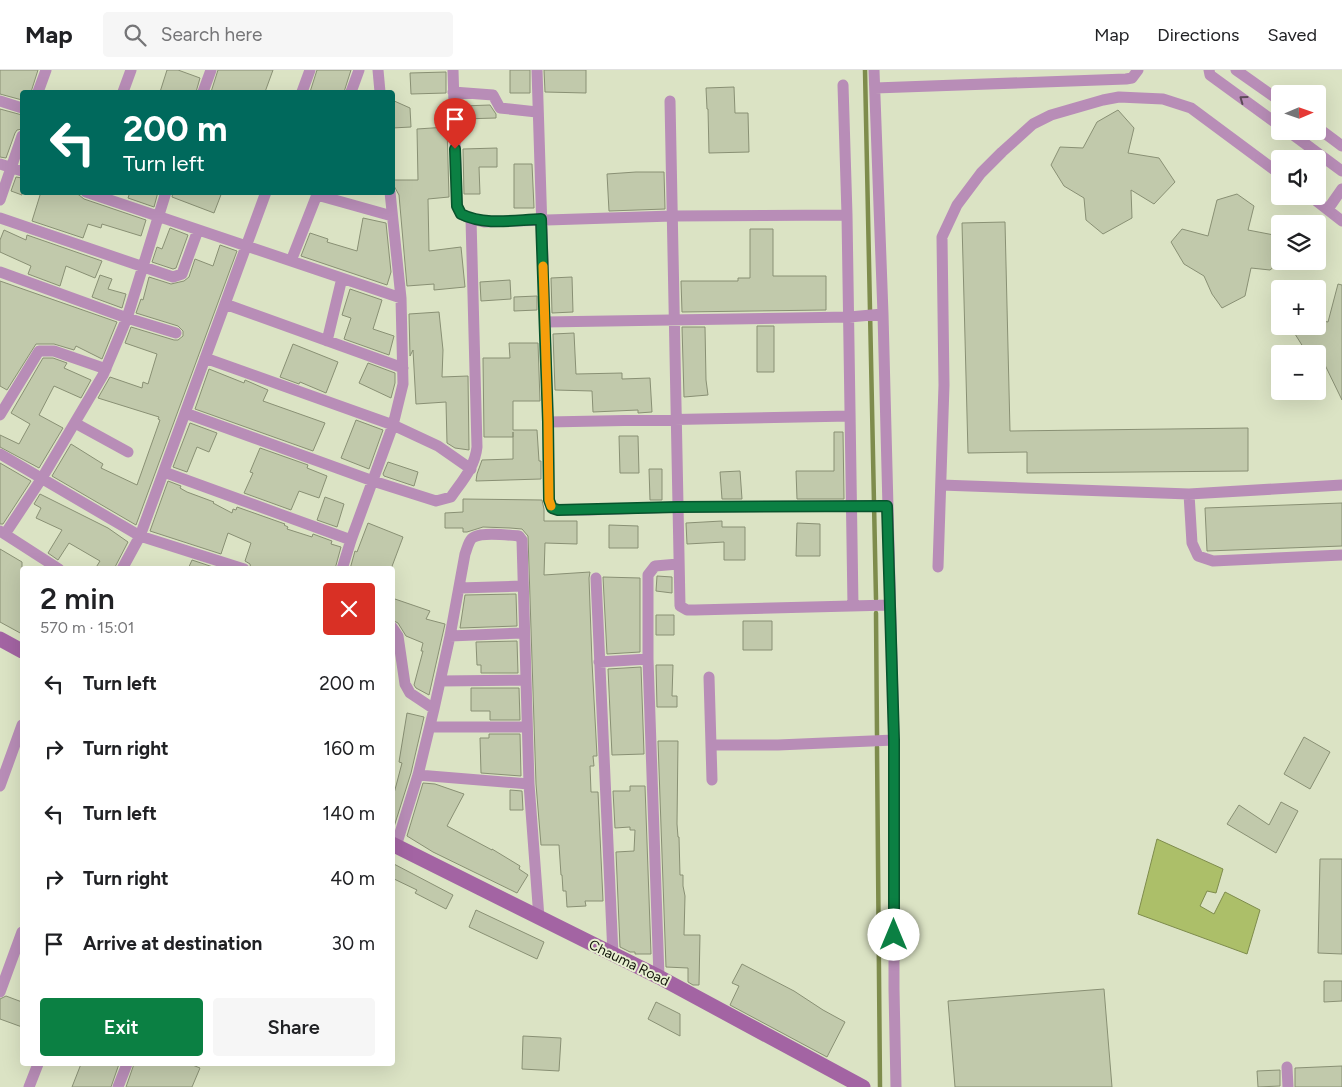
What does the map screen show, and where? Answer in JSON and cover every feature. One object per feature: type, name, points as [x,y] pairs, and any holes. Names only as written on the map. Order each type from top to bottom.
[{"type":"street","points":[[39,90],[46,70]]},
{"type":"street","points":[[124,90],[131,70]]},
{"type":"street","points":[[204,90],[212,70]]},
{"type":"street","points":[[303,90],[310,70]]},
{"type":"street","points":[[352,90],[359,70]]},
{"type":"street","points":[[378,70],[380,90]]},
{"type":"street","points":[[453,70],[457,206],[461,214],[471,219],[484,222],[672,216],[847,215]]},
{"type":"street","points":[[536,70],[549,500],[552,508],[558,510],[677,507],[887,506]]},
{"type":"street","points":[[874,70],[894,740],[896,1087]]},
{"type":"street","points":[[875,88],[1076,75],[1126,79],[1132,78],[1138,70]]},
{"type":"street","points":[[1209,70],[1210,75],[1271,119]]},
{"type":"street","points":[[1236,70],[1271,95]]},
{"type":"street","points":[[842,85],[847,215],[853,606]]},
{"type":"street","points":[[454,92],[494,95],[500,108],[537,112]]},
{"type":"street","points":[[938,567],[944,336],[942,237],[957,205],[981,173],[1033,124],[1051,115],[1119,97],[1155,98],[1191,108],[1271,167]]},
{"type":"street","points":[[0,101],[20,107]]},
{"type":"street","points":[[670,101],[680,606],[687,610],[890,605]]},
{"type":"street","points":[[1326,134],[1342,146]]},
{"type":"street","points":[[0,200],[5,166],[20,140]]},
{"type":"street","points":[[1300,140],[1342,171]]},
{"type":"street","points":[[5,166],[20,170]]},
{"type":"street","points":[[1328,210],[1342,189]]},
{"type":"street","points":[[95,195],[401,298]]},
{"type":"street","points":[[54,566],[3,532],[42,478],[106,369],[127,318],[165,195]]},
{"type":"street","points":[[124,566],[140,536],[265,195]]},
{"type":"street","points":[[291,261],[317,195]]},
{"type":"street","points":[[320,195],[392,216]]},
{"type":"street","points":[[343,566],[393,425],[403,384],[401,298],[390,195]]},
{"type":"street","points":[[1322,205],[1342,221]]},
{"type":"street","points":[[0,218],[173,277],[182,274],[198,230]]},
{"type":"street","points":[[185,413],[373,481],[436,501],[442,501],[451,497],[471,469],[476,459],[477,447],[471,219]]},
{"type":"street","points":[[0,272],[127,318],[176,333]]},
{"type":"street","points":[[327,341],[342,278]]},
{"type":"street","points":[[225,304],[403,368]]},
{"type":"street","points":[[545,322],[880,315]]},
{"type":"street","points":[[0,414],[39,351],[54,351],[106,369]]},
{"type":"street","points":[[205,358],[393,425],[438,446],[471,469]]},
{"type":"street","points":[[548,422],[850,416]]},
{"type":"street","points":[[75,423],[128,452]]},
{"type":"street","points":[[0,454],[140,536],[235,566]]},
{"type":"street","points":[[164,472],[351,540]]},
{"type":"street","points":[[941,486],[1189,494],[1342,485]]},
{"type":"street","points":[[1189,494],[1192,543],[1198,556],[1213,561],[1342,555]]},
{"type":"street","points":[[395,842],[418,775],[430,726],[450,636],[465,554],[475,536],[519,536],[522,540],[523,633],[529,784],[539,918]]},
{"type":"street","points":[[659,977],[648,659],[648,575],[656,566],[678,564]]},
{"type":"street","points":[[596,578],[613,955]]},
{"type":"street","points":[[459,588],[522,586]]},
{"type":"street","points":[[395,632],[398,636],[406,684],[410,693],[434,709]]},
{"type":"street","points":[[450,636],[523,633]]},
{"type":"street","points":[[0,639],[20,650]]},
{"type":"street","points":[[599,662],[648,659]]},
{"type":"street","points":[[710,677],[712,780]]},
{"type":"street","points":[[440,682],[525,680]]},
{"type":"street","points":[[430,726],[527,727]]},
{"type":"street","points":[[0,786],[20,731]]},
{"type":"street","points":[[711,746],[894,740]]},
{"type":"street","points":[[418,775],[529,784]]},
{"type":"street","name":"Chauma Road","points":[[395,846],[659,977],[863,1087]]},
{"type":"street","points":[[0,992],[20,937]]},
{"type":"street","points":[[29,1087],[37,1066]]},
{"type":"street","points":[[118,1087],[126,1066]]},
{"type":"street","points":[[1287,1067],[1288,1087]]},
{"type":"shaded area","points":[[1157,839],[1223,869],[1216,893],[1207,891],[1200,906],[1214,914],[1225,892],[1260,910],[1247,954],[1138,914]]},
{"type":"building","points":[[0,70],[38,70],[32,90],[20,90],[20,99],[0,94]]},
{"type":"building","points":[[167,70],[178,70],[200,78],[197,90],[161,90]]},
{"type":"building","points":[[218,70],[273,70],[266,90],[212,90]]},
{"type":"building","points":[[317,70],[351,70],[345,90],[311,90]]},
{"type":"building","points":[[510,70],[530,70],[530,93],[510,93]]},
{"type":"building","points":[[544,70],[586,70],[586,93],[545,92]]},
{"type":"building","points":[[446,72],[446,93],[411,94],[410,73]]},
{"type":"building","points":[[734,87],[735,113],[748,113],[749,152],[709,153],[706,88]]},
{"type":"building","points":[[395,101],[410,108],[411,127],[395,128]]},
{"type":"building","points":[[490,105],[496,114],[496,118],[462,119],[462,106]]},
{"type":"building","points":[[0,109],[20,114],[20,129],[15,133],[6,158],[0,157]]},
{"type":"building","points":[[1118,110],[1134,128],[1128,153],[1159,158],[1175,182],[1154,204],[1131,190],[1132,218],[1103,234],[1086,220],[1084,198],[1064,186],[1051,165],[1060,147],[1083,148],[1097,122]]},
{"type":"building","points":[[447,127],[449,197],[428,199],[429,251],[461,247],[465,287],[434,290],[434,284],[407,286],[399,195],[395,188],[395,180],[418,180],[417,129]]},
{"type":"building","points":[[497,148],[497,167],[479,167],[480,194],[464,194],[463,149]]},
{"type":"building","points":[[514,164],[532,164],[534,208],[514,208]]},
{"type":"building","points":[[664,172],[665,209],[609,211],[607,174]]},
{"type":"building","points":[[16,177],[20,178],[20,194],[11,191]]},
{"type":"building","points":[[1237,194],[1254,206],[1248,230],[1271,234],[1271,269],[1251,268],[1245,296],[1222,308],[1212,294],[1204,276],[1184,264],[1171,242],[1182,229],[1208,236],[1217,200]]},
{"type":"building","points":[[40,195],[79,195],[84,199],[146,220],[141,236],[102,224],[101,228],[88,224],[83,238],[32,221]]},
{"type":"building","points":[[129,195],[157,195],[154,207],[128,198]]},
{"type":"building","points":[[172,195],[221,195],[214,213],[172,197]]},
{"type":"building","points":[[363,218],[386,223],[391,272],[387,285],[301,256],[310,233],[328,239],[327,242],[357,251]]},
{"type":"building","points":[[1005,222],[1010,431],[1248,428],[1248,471],[1027,473],[1027,452],[968,453],[962,223]]},
{"type":"building","points":[[170,228],[188,235],[176,268],[173,269],[152,262],[157,247],[162,249]]},
{"type":"building","points":[[750,229],[773,229],[773,276],[826,276],[826,310],[682,312],[681,281],[738,281],[738,278],[750,278]]},
{"type":"building","points":[[4,230],[26,240],[27,235],[102,261],[95,278],[66,266],[60,286],[28,274],[31,266],[0,252],[0,240]]},
{"type":"building","points":[[220,245],[237,251],[136,525],[52,476],[71,444],[103,464],[101,468],[137,485],[160,420],[158,419],[159,417],[98,398],[110,377],[142,388],[143,382],[148,384],[157,354],[125,343],[131,327],[174,340],[178,340],[183,336],[183,331],[178,326],[136,313],[141,299],[143,300],[149,277],[171,284],[184,281],[189,277],[195,259],[213,266]]},
{"type":"building","points":[[100,275],[112,279],[108,289],[126,294],[122,308],[92,297]]},
{"type":"building","points":[[572,277],[573,312],[552,313],[551,278]]},
{"type":"building","points":[[510,280],[511,299],[481,301],[480,282]]},
{"type":"building","points":[[0,281],[117,322],[102,359],[76,346],[74,350],[54,344],[36,344],[7,390],[0,386]]},
{"type":"building","points":[[1338,284],[1342,285],[1342,400],[1326,367],[1326,345],[1302,345],[1296,335],[1326,335],[1326,322],[1328,322]]},
{"type":"building","points":[[350,289],[382,300],[373,329],[394,336],[389,355],[344,339],[351,318],[342,315]]},
{"type":"building","points":[[537,296],[537,310],[514,311],[514,297]]},
{"type":"building","points":[[439,312],[443,350],[442,377],[468,376],[469,450],[455,448],[447,443],[446,402],[416,404],[413,350],[410,356],[409,314]]},
{"type":"building","points":[[757,326],[774,326],[774,372],[757,372]]},
{"type":"building","points":[[682,327],[705,327],[708,395],[684,397]]},
{"type":"building","points":[[574,333],[576,374],[622,373],[622,379],[650,378],[652,412],[638,413],[638,410],[593,412],[592,391],[555,390],[553,334]]},
{"type":"building","points":[[509,343],[538,343],[540,401],[513,401],[513,430],[537,430],[541,479],[476,481],[482,460],[513,459],[513,437],[484,437],[483,358],[510,358]]},
{"type":"building","points":[[293,344],[338,362],[326,393],[300,382],[299,384],[280,377]]},
{"type":"building","points":[[43,358],[53,358],[67,363],[64,368],[91,380],[81,398],[54,386],[39,415],[63,428],[39,468],[0,447],[0,435],[19,444],[30,424],[11,413]]},
{"type":"building","points":[[368,363],[395,373],[395,383],[391,398],[359,383]]},
{"type":"building","points":[[209,369],[244,383],[245,380],[268,390],[263,401],[325,423],[313,451],[195,409]]},
{"type":"building","points":[[356,420],[383,430],[369,469],[341,458]]},
{"type":"building","points":[[190,423],[217,433],[209,452],[197,447],[187,472],[173,467]]},
{"type":"building","points":[[834,432],[843,432],[844,499],[797,499],[796,471],[834,471]]},
{"type":"building","points":[[619,436],[638,436],[639,473],[620,473]]},
{"type":"building","points":[[260,448],[308,465],[307,468],[327,476],[319,498],[299,491],[291,510],[244,493],[253,473],[250,472]]},
{"type":"building","points":[[388,462],[418,472],[414,486],[384,476],[383,474]]},
{"type":"building","points":[[0,463],[31,481],[3,524],[0,524]]},
{"type":"building","points":[[649,469],[662,469],[662,500],[650,500]]},
{"type":"building","points":[[740,471],[742,499],[722,499],[720,472]]},
{"type":"building","points":[[168,481],[181,486],[180,488],[187,492],[214,502],[232,513],[233,509],[236,510],[237,507],[285,524],[288,527],[287,529],[312,537],[313,534],[332,541],[331,544],[341,547],[336,566],[250,566],[245,561],[251,543],[228,533],[221,554],[150,531]]},
{"type":"building","points":[[40,494],[108,528],[128,542],[116,566],[97,566],[100,561],[69,543],[58,560],[48,553],[62,530],[36,518],[41,508],[34,504]]},
{"type":"building","points":[[325,497],[344,504],[337,527],[317,520]]},
{"type":"building","points":[[463,499],[542,500],[544,521],[577,521],[577,544],[545,543],[544,575],[590,572],[597,756],[593,756],[594,766],[590,766],[591,792],[598,792],[603,901],[585,901],[586,906],[567,907],[566,891],[563,891],[559,845],[541,845],[536,784],[528,536],[522,529],[483,527],[463,532],[463,528],[445,528],[445,513],[463,512]]},
{"type":"building","points":[[1342,503],[1342,546],[1207,551],[1205,508]]},
{"type":"building","points":[[722,521],[722,527],[745,527],[745,560],[724,560],[724,542],[687,544],[686,523]]},
{"type":"building","points":[[368,523],[403,537],[392,566],[351,566],[355,551],[357,552]]},
{"type":"building","points":[[797,523],[820,524],[820,556],[796,556]]},
{"type":"building","points":[[609,525],[638,526],[638,548],[609,548]]},
{"type":"building","points":[[0,549],[22,562],[22,566],[20,566],[20,633],[0,622]]},
{"type":"building","points":[[192,560],[210,566],[189,566]]},
{"type":"building","points":[[657,576],[672,577],[672,593],[656,591]]},
{"type":"building","points":[[603,577],[640,578],[640,652],[607,654]]},
{"type":"building","points":[[516,594],[517,626],[460,628],[465,595]]},
{"type":"building","points":[[395,599],[430,611],[426,619],[445,624],[429,695],[414,685],[423,651],[421,651],[423,643],[406,636],[395,622]]},
{"type":"building","points":[[656,615],[674,615],[674,635],[656,635]]},
{"type":"building","points":[[743,621],[772,621],[772,650],[743,650]]},
{"type":"building","points":[[517,641],[518,673],[481,673],[481,665],[477,665],[476,642]]},
{"type":"building","points":[[656,665],[673,665],[672,696],[677,696],[677,707],[657,707]]},
{"type":"building","points":[[641,667],[644,754],[612,755],[608,669]]},
{"type":"building","points":[[471,688],[519,688],[520,720],[490,720],[490,711],[471,711]]},
{"type":"building","points":[[407,713],[424,717],[411,773],[395,824],[395,790],[402,763],[399,762]]},
{"type":"building","points":[[489,734],[520,734],[521,776],[481,773],[480,738],[489,738]]},
{"type":"building","points":[[1304,737],[1330,752],[1310,789],[1284,774]]},
{"type":"building","points":[[658,741],[678,741],[677,824],[680,875],[683,875],[685,896],[684,935],[700,935],[699,985],[693,985],[688,982],[688,968],[666,967]]},
{"type":"building","points":[[423,783],[435,784],[464,794],[447,826],[520,866],[519,869],[528,875],[517,893],[433,852],[407,836]]},
{"type":"building","points":[[630,786],[645,786],[651,954],[635,954],[635,952],[630,952],[620,947],[616,852],[634,851],[635,830],[630,830],[630,827],[615,828],[613,791],[630,791]]},
{"type":"building","points":[[510,790],[522,791],[523,810],[510,810]]},
{"type":"building","points":[[1281,802],[1298,811],[1276,853],[1227,824],[1239,805],[1269,825]]},
{"type":"building","points":[[1320,859],[1342,859],[1342,954],[1318,953]]},
{"type":"building","points":[[395,865],[453,895],[446,909],[415,893],[417,890],[395,879]]},
{"type":"building","points":[[476,910],[544,942],[537,959],[469,927]]},
{"type":"building","points":[[742,964],[794,991],[845,1022],[827,1057],[730,1005],[739,986],[732,983]]},
{"type":"building","points":[[1324,981],[1342,981],[1342,1001],[1324,1002]]},
{"type":"building","points":[[1104,989],[1112,1087],[955,1087],[948,1001]]},
{"type":"building","points":[[6,996],[20,1001],[20,1026],[0,1019],[0,999]]},
{"type":"building","points":[[656,1002],[680,1014],[680,1036],[648,1019]]},
{"type":"building","points":[[523,1036],[561,1038],[559,1071],[522,1069]]},
{"type":"building","points":[[80,1066],[118,1066],[111,1087],[72,1087]]},
{"type":"building","points":[[133,1066],[195,1066],[200,1068],[192,1087],[126,1087]]},
{"type":"building","points":[[1342,1066],[1342,1087],[1295,1087],[1295,1068]]},
{"type":"building","points":[[1280,1070],[1280,1086],[1258,1087],[1257,1071]]},
{"type":"waterway","points":[[865,70],[876,599]]},
{"type":"waterway","points":[[876,613],[877,735]]},
{"type":"waterway","points":[[877,747],[880,1087]]},
{"type":"slow traffic","points":[[543,266],[549,500],[551,506]]},
{"type":"route","points":[[455,149],[457,206],[461,214],[484,222],[541,219],[549,500],[552,508],[558,510],[588,510],[677,507],[887,506],[894,740],[894,935]]}]
